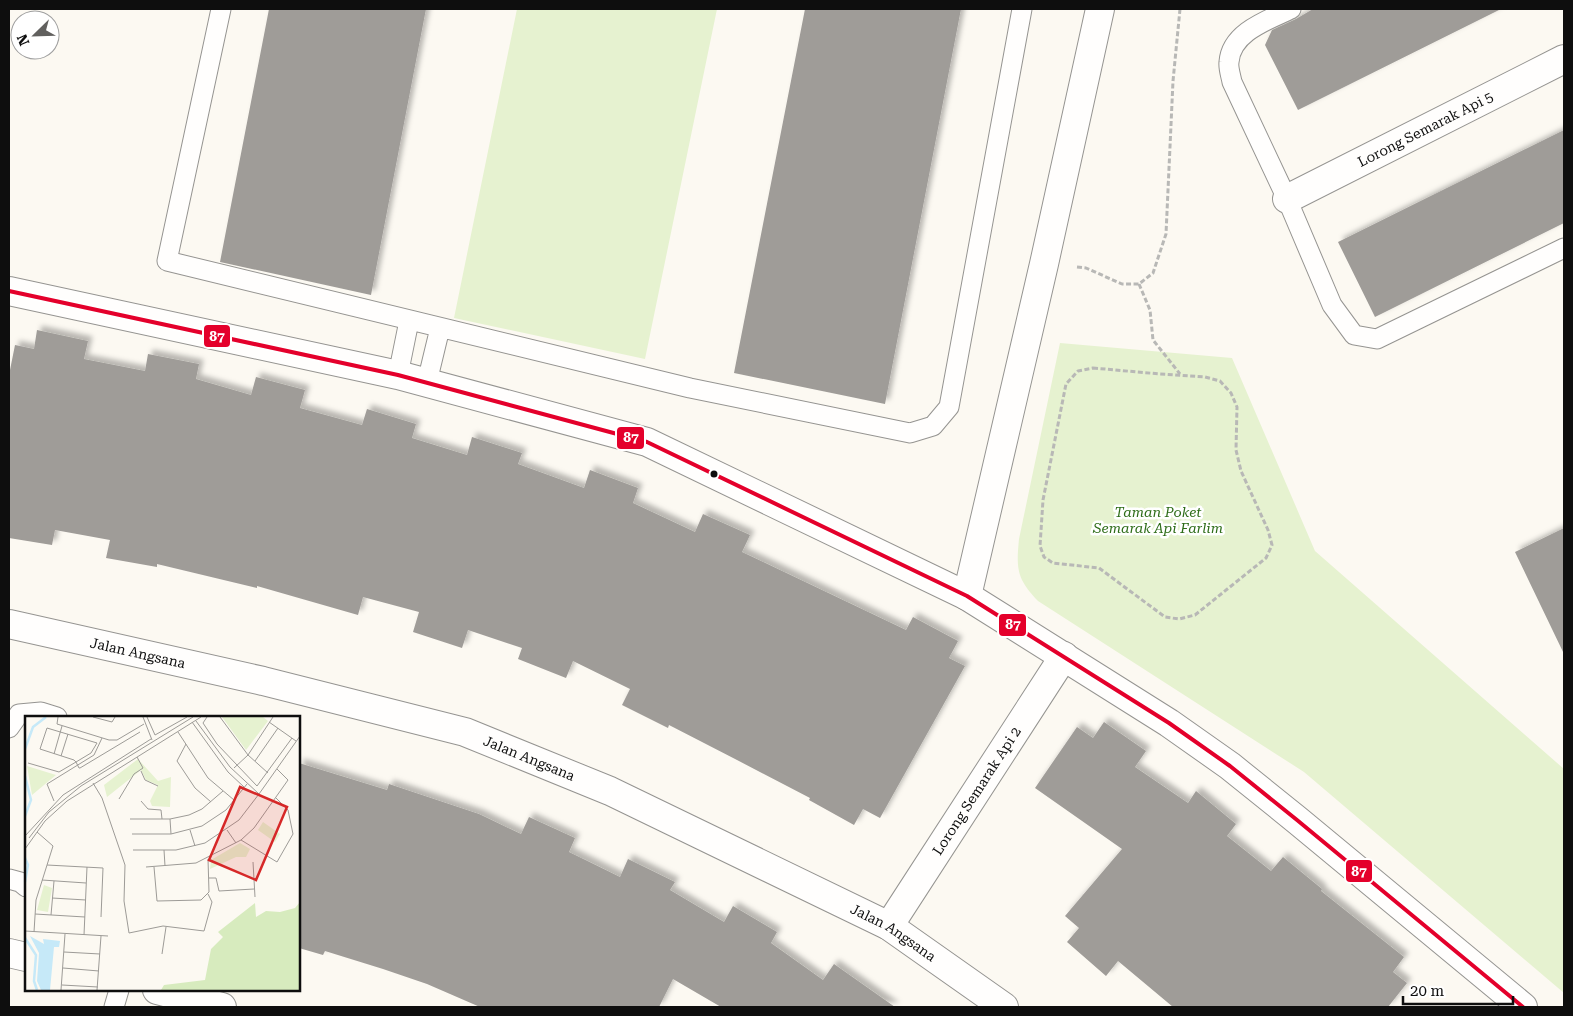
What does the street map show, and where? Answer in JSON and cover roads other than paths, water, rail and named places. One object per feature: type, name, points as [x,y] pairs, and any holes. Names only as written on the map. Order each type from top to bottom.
[{"type":"street","points":[[967,596],[1044,264],[1100,9]]},
{"type":"street","name":"Lorong Semarak Api 5","points":[[1287,199],[1564,59]]},
{"type":"street","points":[[9,292],[398,375],[648,442],[967,596],[1169,723],[1230,766],[1523,1007]]},
{"type":"street","name":"Jalan Angsana","points":[[9,624],[263,681],[465,732],[610,791],[889,926],[1004,1007]]},
{"type":"street","name":"Lorong Semarak Api 2","points":[[889,926],[1064,656]]},
{"type":"street","points":[[9,953],[25,958]]},
{"type":"street","points":[[161,991],[222,1007]]},
{"type":"lane","points":[[221,9],[167,261],[690,388],[910,433],[933,426],[950,407],[1022,9]]},
{"type":"lane","points":[[1291,9],[1245,32],[1232,50],[1229,63],[1232,82],[1287,199],[1332,304],[1354,335],[1377,339],[1564,248]]},
{"type":"lane","points":[[398,375],[409,321]]},
{"type":"lane","points":[[427,382],[440,328]]},
{"type":"lane","points":[[9,728],[19,714],[41,712],[54,716]]},
{"type":"lane","points":[[9,879],[25,885]]},
{"type":"lane","points":[[114,1007],[119,991]]},
{"type":"park label","name":"Taman Poket Semarak Api Farlim","points":[[1158,520]]}]
